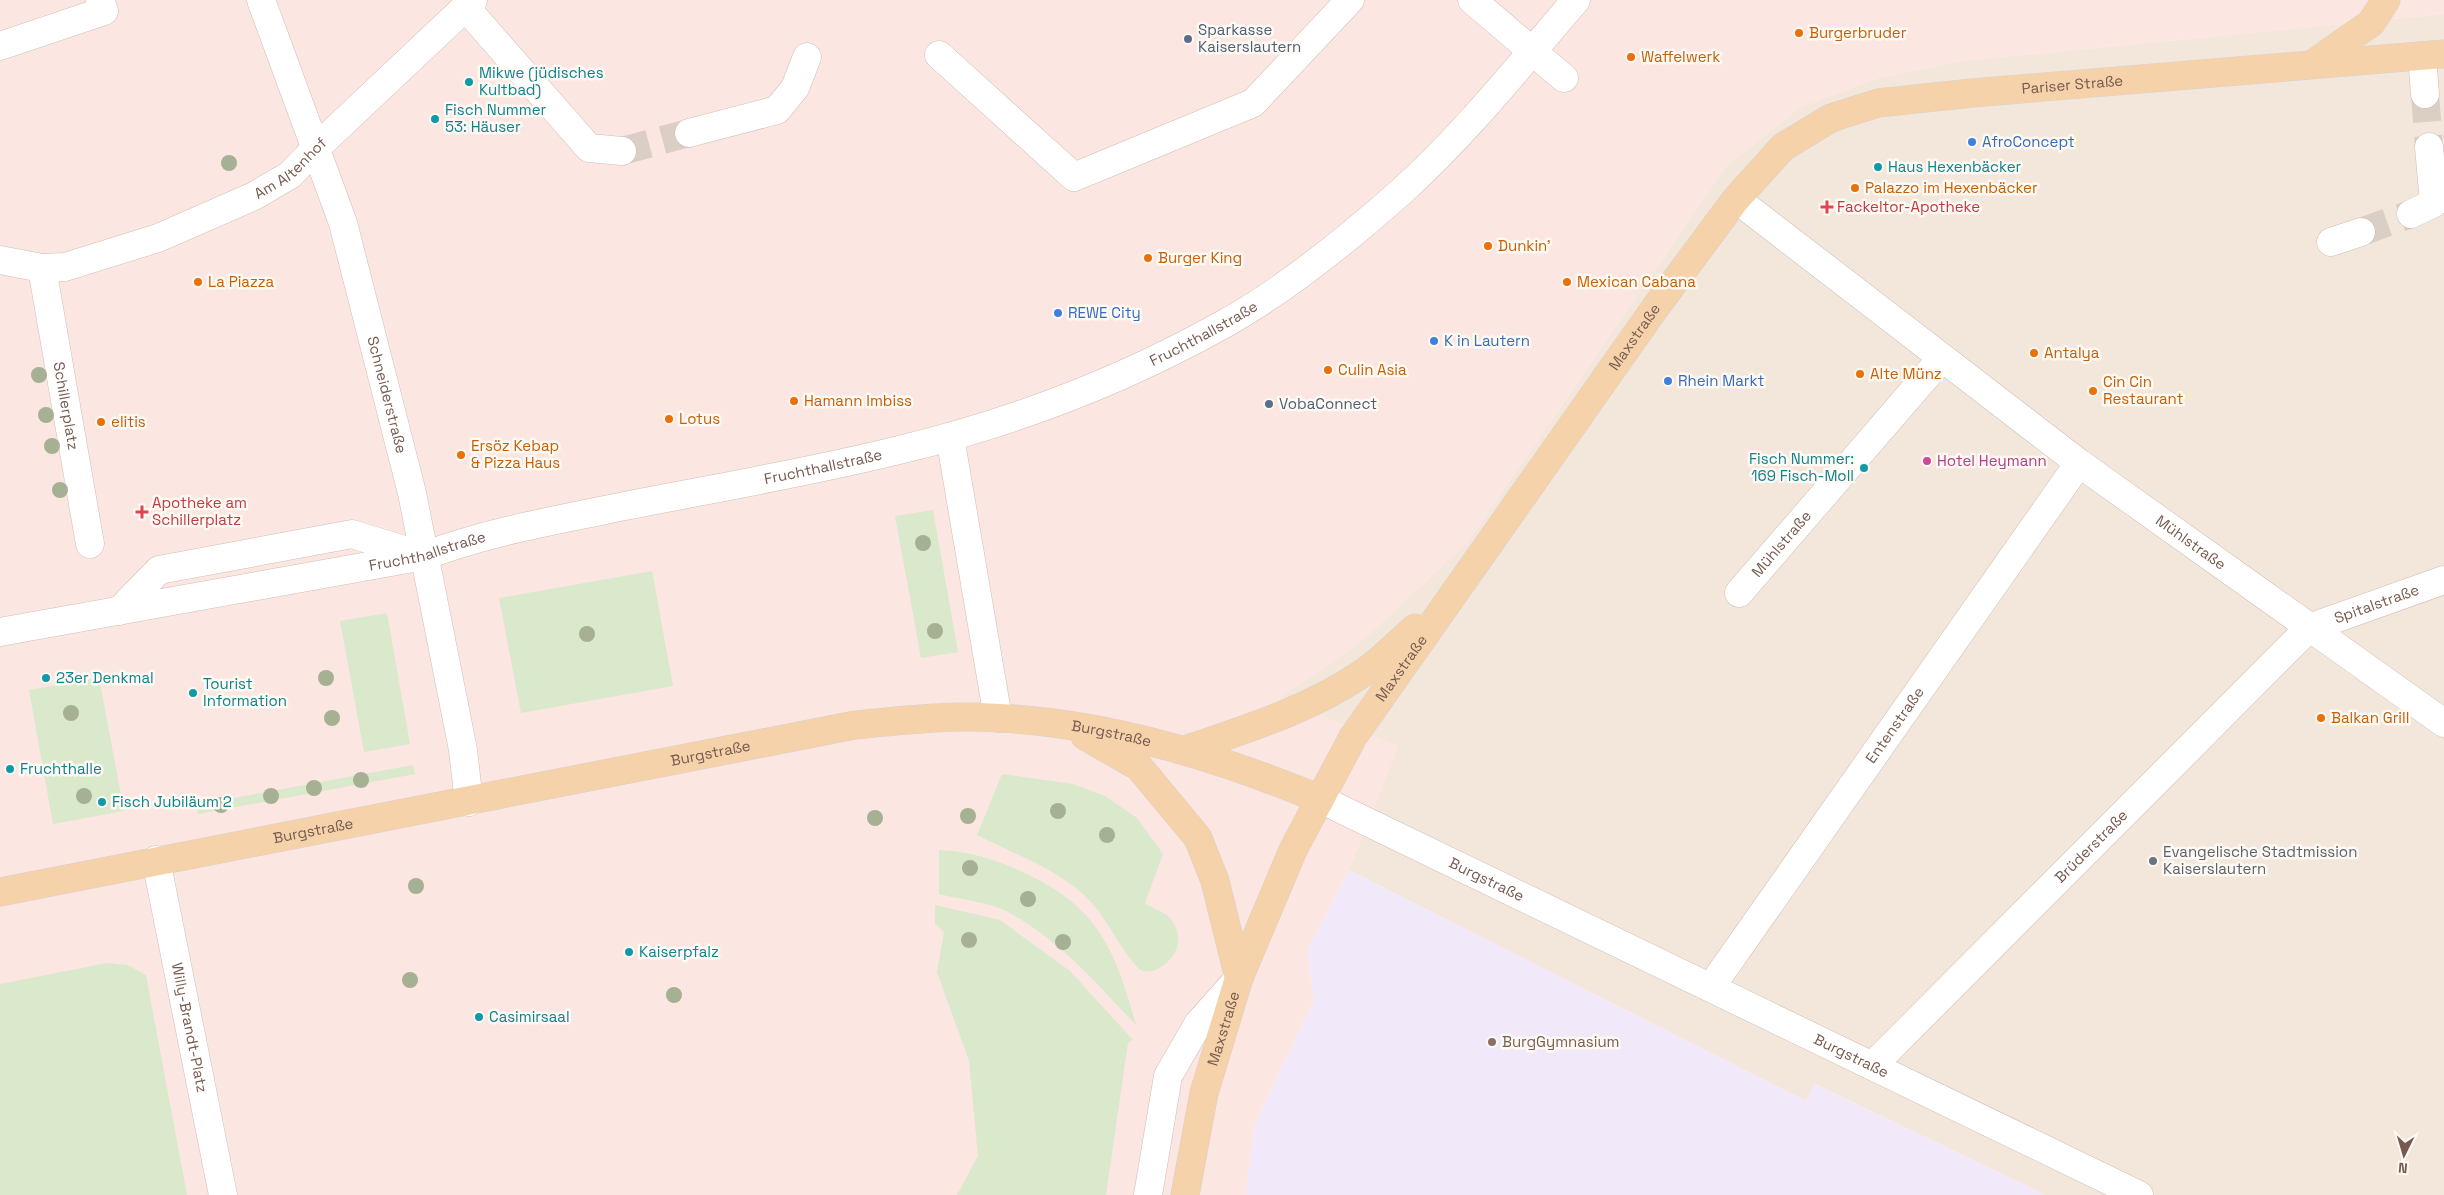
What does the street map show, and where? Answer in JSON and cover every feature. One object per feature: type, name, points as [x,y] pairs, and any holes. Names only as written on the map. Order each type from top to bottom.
[{"type":"main road","points":[[2314,63],[2371,23],[2386,0]]},
{"type":"main road","name":"Pariser Straße","points":[[1736,199],[1783,147],[1832,118],[1878,103],[2314,63],[2433,55]]},
{"type":"main road","name":"Maxstraße","points":[[1185,1195],[1204,1093],[1239,978],[1278,880],[1353,736],[1445,603],[1736,199]]},
{"type":"main road","points":[[1185,750],[1282,717],[1364,673],[1445,603]]},
{"type":"main road","name":"Burgstraße","points":[[0,892],[156,860],[470,802],[855,725],[930,717],[998,718],[1063,724],[1185,750],[1271,779],[1320,799]]},
{"type":"main road","points":[[1063,724],[1139,767],[1198,838],[1215,881],[1239,978]]},
{"type":"street","points":[[0,46],[104,11],[100,0]]},
{"type":"street","name":"Schneiderstraße","points":[[261,0],[343,223],[412,493],[463,750],[470,802]]},
{"type":"street","points":[[939,55],[1074,177],[1253,103],[1350,0]]},
{"type":"street","points":[[1472,0],[1532,53],[1564,78]]},
{"type":"street","name":"Fruchthallstraße","points":[[0,632],[424,556],[463,541],[534,524],[867,457],[950,437],[1012,418],[1093,386],[1224,324],[1278,289],[1351,235],[1403,190],[1440,154],[1532,53],[1576,0]]},
{"type":"street","points":[[469,4],[589,148],[622,152]]},
{"type":"street","name":"Am Altenhof","points":[[54,268],[158,238],[254,196],[290,176],[316,148],[469,4]]},
{"type":"street","points":[[2425,94],[2433,55]]},
{"type":"street","points":[[689,133],[777,110],[794,88],[807,57]]},
{"type":"street","points":[[2411,214],[2434,203],[2429,147]]},
{"type":"street","name":"Mühlstraße","points":[[1736,199],[2079,463],[2444,723]]},
{"type":"street","points":[[2331,242],[2361,232]]},
{"type":"street","points":[[0,260],[54,268]]},
{"type":"street","name":"Schillerplatz","points":[[54,268],[90,544]]},
{"type":"street","name":"Mühlstraße","points":[[1739,593],[1942,358]]},
{"type":"street","points":[[950,437],[998,718]]},
{"type":"street","name":"Entenstraße","points":[[1711,988],[2079,463]]},
{"type":"street","name":"Spitalstraße","points":[[2309,628],[2444,580]]},
{"type":"street","name":"Brüderstraße","points":[[1873,1065],[2309,628]]},
{"type":"street","name":"Burgstraße","points":[[1320,799],[2139,1195]]},
{"type":"street","name":"Willy-Brandt-Platz","points":[[156,860],[223,1195]]},
{"type":"street","points":[[1148,1195],[1168,1076],[1198,1024],[1239,978]]},
{"type":"street","points":[[1189,1168],[1197,1195]]},
{"type":"shaded area","points":[[0,0],[2444,0],[2444,14],[1962,61],[1878,78],[1801,107],[1727,165],[1468,542],[1363,640],[1278,699],[1399,746],[1349,870],[1307,951],[1314,1000],[1255,1124],[1247,1181],[1247,1195],[0,1195]]},
{"type":"shaded area","points":[[2444,14],[2444,1195],[2046,1195],[1815,1084],[1806,1101],[1349,870],[1398,746],[1278,699],[1363,640],[1468,542],[1727,165],[1801,107],[1878,78],[1962,61]]},
{"type":"shaded area","name":"BurgGymnasium","points":[[1349,870],[1806,1101],[1814,1084],[2046,1195],[1247,1195],[1247,1181],[1255,1124],[1314,1000],[1307,951]]},
{"type":"green space","points":[[933,510],[958,652],[921,658],[895,516]]},
{"type":"green space","points":[[652,571],[673,686],[521,713],[499,598]]},
{"type":"green space","points":[[387,613],[410,744],[364,752],[340,621]]},
{"type":"green space","points":[[99,678],[124,811],[53,824],[29,690]]},
{"type":"green space","points":[[413,765],[415,774],[198,814],[196,805]]},
{"type":"green space","points":[[1002,774],[1073,784],[1105,796],[1137,818],[1163,854],[1145,903],[1168,916],[1177,930],[1177,947],[1172,957],[1166,963],[1159,968],[1147,972],[1138,968],[1096,908],[1071,884],[1041,866],[977,835]]},
{"type":"green space","points":[[939,850],[981,856],[1020,871],[1046,884],[1068,899],[1085,914],[1099,932],[1110,951],[1120,973],[1136,1025],[1076,962],[1043,934],[1025,922],[999,908],[939,894]]},
{"type":"green space","points":[[935,905],[1000,920],[1070,971],[1133,1040],[1128,1043],[1106,1195],[957,1195],[978,1156],[969,1061],[937,972],[944,932],[935,924]]},
{"type":"green space","points":[[107,963],[128,965],[146,975],[187,1195],[0,1195],[0,984]]},
{"type":"tunnel","points":[[2425,94],[2429,147]]},
{"type":"tunnel","points":[[622,151],[689,133]]},
{"type":"tunnel","points":[[2361,232],[2411,214]]},
{"type":"place","name":"Burgerbruder","points":[[1799,33]]},
{"type":"place","name":"Sparkasse Kaiserslautern","points":[[1188,39]]},
{"type":"place","name":"Waffelwerk","points":[[1631,57]]},
{"type":"place","name":"Mikwe (jüdisches Kultbad)","points":[[469,82]]},
{"type":"place","name":"Fisch Nummer 53: Häuser","points":[[435,119]]},
{"type":"place","name":"AfroConcept","points":[[1972,142]]},
{"type":"place","name":"Haus Hexenbäcker","points":[[1878,167]]},
{"type":"place","name":"Palazzo im Hexenbäcker","points":[[1855,188]]},
{"type":"place","name":"Fackeltor-Apotheke","points":[[1827,207]]},
{"type":"place","name":"Dunkin'","points":[[1488,246]]},
{"type":"place","name":"Burger King","points":[[1148,258]]},
{"type":"place","name":"La Piazza","points":[[198,282]]},
{"type":"place","name":"Mexican Cabana","points":[[1567,282]]},
{"type":"place","name":"REWE City","points":[[1058,313]]},
{"type":"place","name":"K in Lautern","points":[[1434,341]]},
{"type":"place","name":"Antalya","points":[[2034,353]]},
{"type":"place","name":"Culin Asia","points":[[1328,370]]},
{"type":"place","name":"Alte Münz","points":[[1860,374]]},
{"type":"place","name":"Rhein Markt","points":[[1668,381]]},
{"type":"place","name":"Cin Cin Restaurant","points":[[2093,391]]},
{"type":"place","name":"Hamann Imbiss","points":[[794,401]]},
{"type":"place","name":"VobaConnect","points":[[1269,404]]},
{"type":"place","name":"Lotus","points":[[669,419]]},
{"type":"place","name":"elitis","points":[[101,422]]},
{"type":"place","name":"Ersöz Kebap & Pizza Haus","points":[[461,455]]},
{"type":"place","name":"Hotel Heymann","points":[[1927,461]]},
{"type":"place","name":"Fisch Nummer: 169 Fisch-Moll","points":[[1864,468]]},
{"type":"place","name":"Apotheke am Schillerplatz","points":[[142,512]]},
{"type":"place","name":"23er Denkmal","points":[[46,678]]},
{"type":"place","name":"Tourist Information","points":[[193,693]]},
{"type":"place","name":"Balkan Grill","points":[[2321,718]]},
{"type":"place","name":"Fruchthalle","points":[[10,769]]},
{"type":"place","name":"Fisch Jubiläum 2","points":[[102,802]]},
{"type":"place","name":"Evangelische Stadtmission Kaiserslautern","points":[[2153,861]]},
{"type":"place","name":"Kaiserpfalz","points":[[629,952]]},
{"type":"place","name":"Casimirsaal","points":[[479,1017]]},
{"type":"place","name":"BurgGymnasium","points":[[1492,1042]]}]
